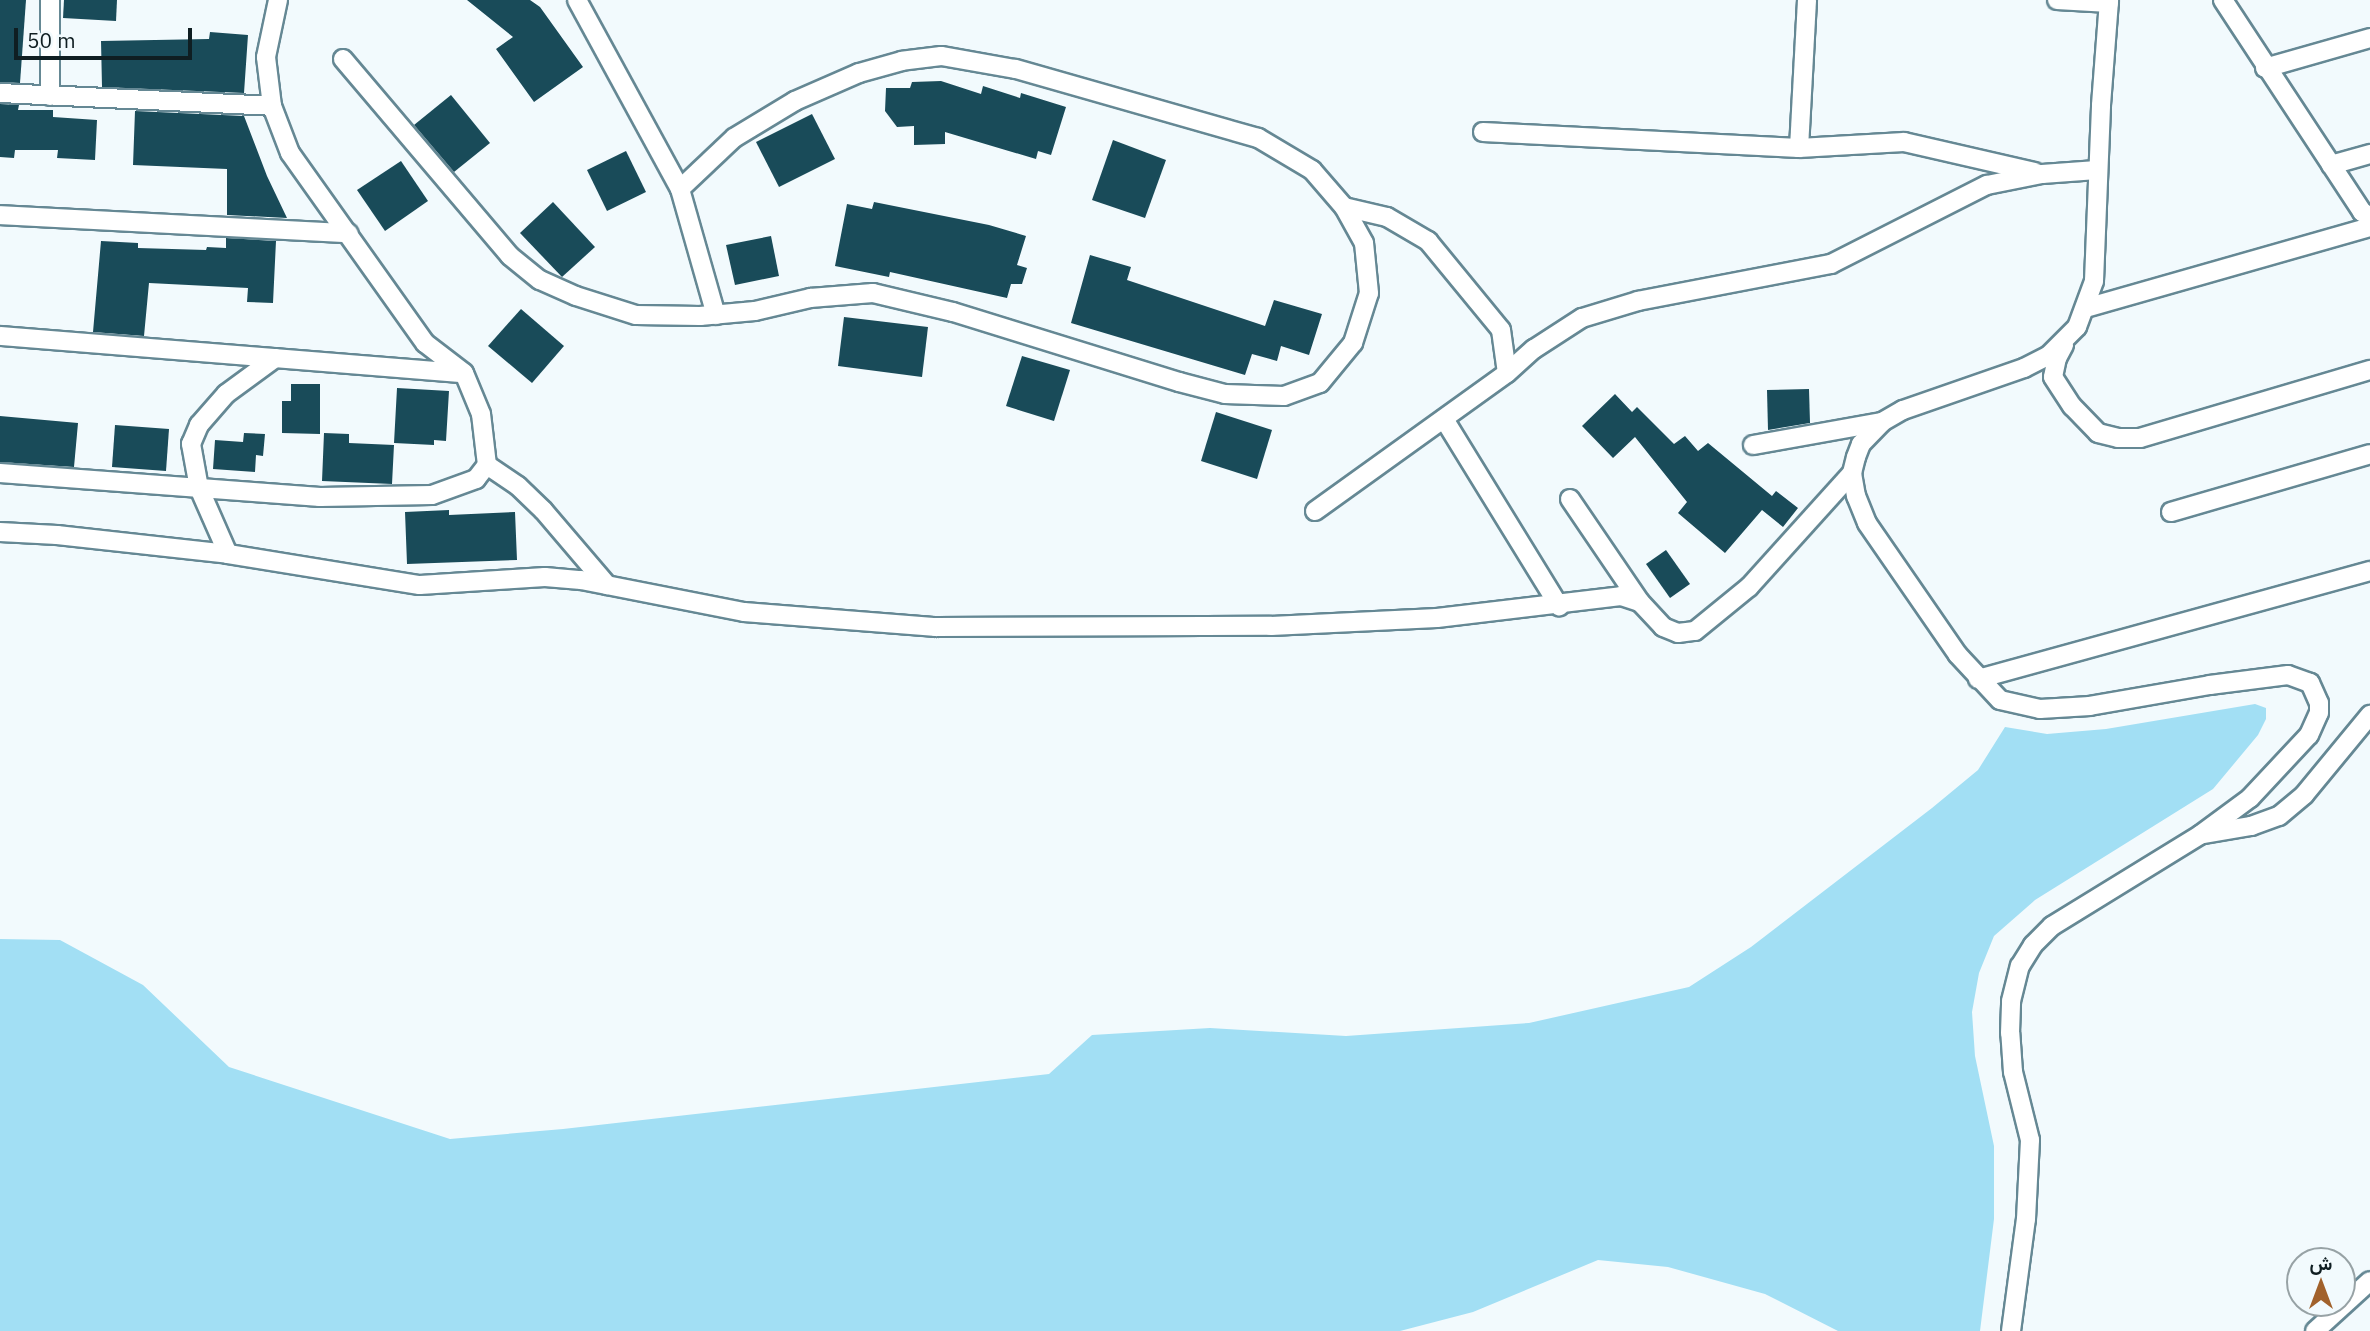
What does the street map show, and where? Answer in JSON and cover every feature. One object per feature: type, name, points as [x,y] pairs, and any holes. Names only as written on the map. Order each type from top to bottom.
[{"type":"street","points":[[50,0],[51,96]]},
{"type":"street","points":[[278,0],[266,57],[272,106],[290,153],[425,343],[464,373],[481,414],[488,466],[518,486],[543,510],[607,585]]},
{"type":"street","points":[[1799,148],[1807,0]]},
{"type":"street","points":[[2057,0],[2109,1],[2097,170],[2094,281],[2086,308],[2057,358],[2053,377],[2072,406],[2098,433],[2119,438],[2140,438],[2370,370]]},
{"type":"street","points":[[2224,0],[2265,68],[2362,212],[2370,216]]},
{"type":"street","points":[[584,2],[680,189],[716,315]]},
{"type":"street","points":[[2265,68],[2370,38]]},
{"type":"street","points":[[343,59],[510,256],[540,280],[636,316],[716,315],[755,311],[810,298],[873,293],[953,312],[1225,394],[1284,396],[1320,383],[1353,343],[1369,293],[1364,243],[1344,207],[1312,170],[1258,138],[1015,69],[941,56],[902,61],[859,72],[795,101],[734,138],[680,189]]},
{"type":"street","points":[[0,93],[272,106]]},
{"type":"street","points":[[1483,132],[1799,148],[1904,142],[2042,174]]},
{"type":"street","points":[[2331,165],[2370,154]]},
{"type":"street","points":[[1315,511],[1507,373],[1534,349],[1582,318],[1638,301],[1831,264],[1987,185],[2042,174],[2097,170]]},
{"type":"street","points":[[1344,207],[1387,217],[1428,241],[1501,330],[1507,373]]},
{"type":"street","points":[[0,215],[349,233]]},
{"type":"street","points":[[2086,308],[2370,227]]},
{"type":"street","points":[[0,336],[464,373]]},
{"type":"street","points":[[1570,499],[1640,603],[1663,627],[1678,633],[1695,631],[1749,587],[1852,473],[1861,444],[1882,422],[1903,410],[2024,368],[2048,356],[2066,341]]},
{"type":"street","points":[[228,554],[199,488],[191,444],[199,425],[226,394],[275,358]]},
{"type":"street","points":[[1444,419],[1559,606]]},
{"type":"street","points":[[1754,445],[1882,422]]},
{"type":"street","points":[[2171,512],[2370,454]]},
{"type":"street","points":[[0,473],[320,497],[432,495],[476,479],[488,466]]},
{"type":"street","points":[[1852,473],[1856,496],[1867,523],[1978,680],[2000,700],[2039,709],[2090,706],[2266,676],[2288,675],[2310,683],[2319,703],[2319,713],[2309,735],[2250,798],[2200,835],[2052,926],[2033,945],[2020,966],[2011,1001],[2012,1072],[2029,1140],[2026,1219],[2011,1331]]},
{"type":"street","points":[[0,532],[57,535],[228,554],[420,584],[545,577],[607,585],[744,612],[936,627],[1271,626],[1437,618],[1621,597],[1640,603]]},
{"type":"street","points":[[1978,680],[2370,571]]},
{"type":"street","points":[[2200,835],[2251,826],[2279,816],[2304,794],[2370,715]]},
{"type":"street","points":[[2315,1331],[2370,1281]]},
{"type":"shaded area","points":[[2255,704],[2266,708],[2266,719],[2258,735],[2213,789],[2035,900],[1994,936],[1979,973],[1972,1012],[1975,1056],[1994,1146],[1994,1219],[1980,1331],[1838,1331],[1765,1294],[1668,1267],[1598,1260],[1473,1312],[1400,1331],[0,1331],[0,939],[60,940],[143,985],[229,1067],[450,1139],[563,1129],[1049,1074],[1092,1035],[1210,1028],[1346,1036],[1529,1023],[1689,987],[1751,947],[1932,808],[1978,770],[2005,727],[2047,734],[2106,729]]},
{"type":"building","points":[[0,0],[26,0],[20,83],[0,82]]},
{"type":"building","points":[[64,0],[117,0],[116,21],[63,18]]},
{"type":"building","points":[[467,0],[530,0],[540,7],[583,67],[534,102],[496,49],[513,37]]},
{"type":"building","points":[[210,32],[248,35],[244,93],[102,87],[101,41],[209,39]]},
{"type":"building","points":[[941,81],[981,94],[983,86],[1020,98],[1021,93],[1066,107],[1051,155],[1038,151],[1036,159],[945,132],[945,144],[914,145],[914,126],[897,127],[885,111],[886,88],[910,88],[912,82]]},
{"type":"building","points":[[451,95],[490,143],[454,172],[414,125]]},
{"type":"building","points":[[0,104],[19,105],[18,110],[53,110],[53,117],[97,120],[95,160],[57,158],[58,150],[15,150],[14,158],[0,157]]},
{"type":"building","points":[[135,111],[244,116],[267,176],[287,218],[227,215],[227,169],[133,165]]},
{"type":"building","points":[[812,114],[835,159],[779,187],[756,142]]},
{"type":"building","points":[[1113,140],[1166,160],[1145,218],[1092,200]]},
{"type":"building","points":[[626,151],[646,192],[607,211],[587,170]]},
{"type":"building","points":[[401,161],[428,201],[385,231],[357,190]]},
{"type":"building","points":[[553,202],[595,247],[562,277],[520,233]]},
{"type":"building","points":[[874,202],[989,225],[1026,236],[1017,265],[1027,268],[1022,284],[1011,284],[1007,298],[890,272],[889,277],[835,266],[847,204],[872,209]]},
{"type":"building","points":[[771,236],[779,276],[735,285],[726,245]]},
{"type":"building","points":[[226,238],[276,241],[273,303],[247,302],[248,288],[149,283],[144,336],[93,332],[101,241],[138,243],[138,248],[206,250],[207,247],[226,248]]},
{"type":"building","points":[[1090,255],[1131,267],[1127,280],[1265,326],[1274,300],[1322,314],[1309,355],[1281,346],[1277,361],[1252,354],[1245,375],[1071,323]]},
{"type":"building","points":[[521,309],[564,346],[532,383],[488,346]]},
{"type":"building","points":[[844,317],[928,327],[922,377],[838,366]]},
{"type":"building","points":[[1022,356],[1070,370],[1054,421],[1006,406]]},
{"type":"building","points":[[291,384],[320,384],[320,434],[282,433],[282,401],[291,401]]},
{"type":"building","points":[[397,388],[449,391],[446,441],[434,440],[434,445],[394,443]]},
{"type":"building","points":[[1809,389],[1810,423],[1768,430],[1767,390]]},
{"type":"building","points":[[1615,394],[1632,412],[1637,407],[1674,444],[1685,436],[1698,451],[1708,443],[1772,496],[1776,491],[1798,508],[1783,527],[1762,510],[1725,553],[1678,513],[1687,502],[1635,437],[1613,458],[1582,426]]},
{"type":"building","points":[[1216,412],[1272,430],[1257,479],[1201,461]]},
{"type":"building","points":[[0,416],[78,423],[74,467],[0,462]]},
{"type":"building","points":[[115,425],[169,429],[166,471],[112,467]]},
{"type":"building","points":[[244,433],[265,434],[263,456],[256,455],[255,472],[213,469],[215,440],[243,442]]},
{"type":"building","points":[[324,433],[349,434],[349,443],[394,445],[392,484],[322,481]]},
{"type":"building","points":[[449,510],[449,515],[515,512],[517,560],[407,564],[405,512]]},
{"type":"building","points":[[1666,550],[1690,584],[1670,598],[1646,564]]}]
